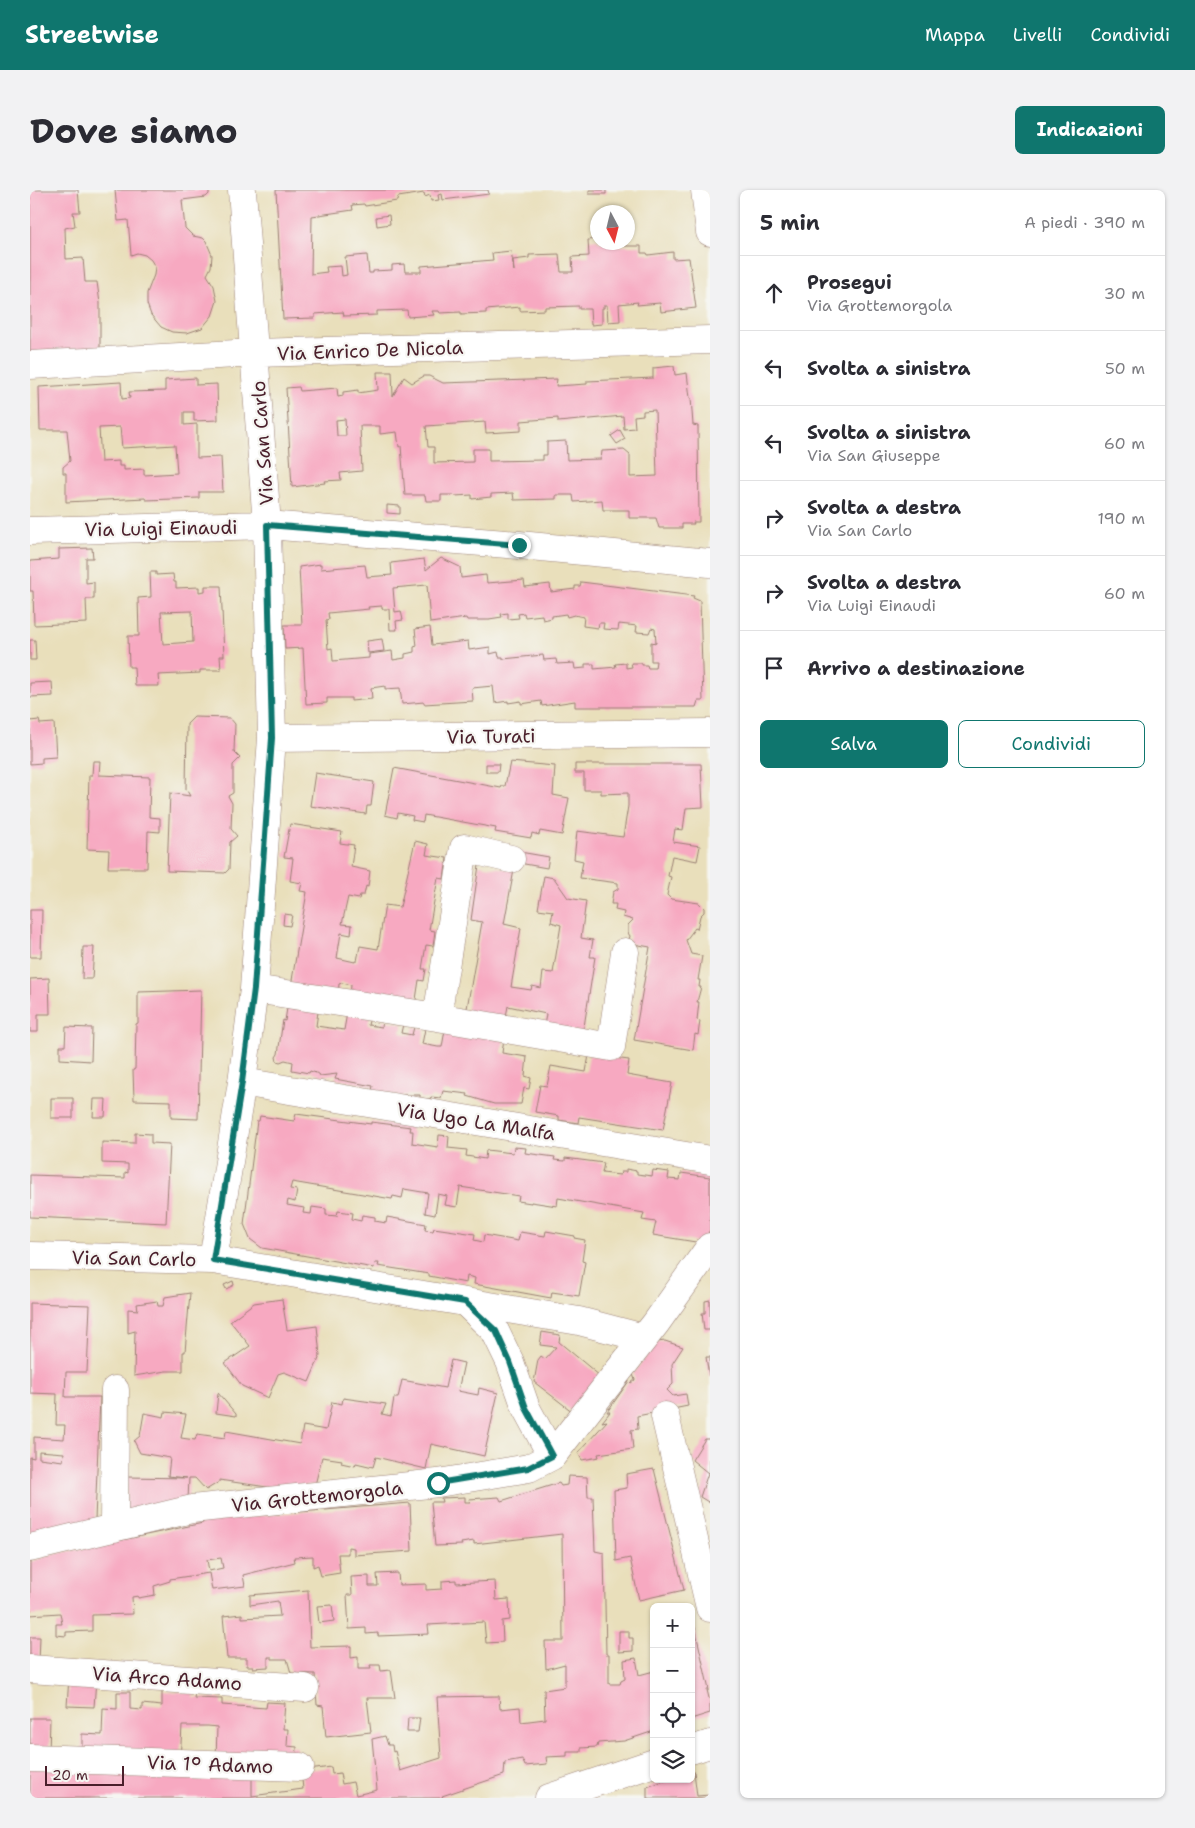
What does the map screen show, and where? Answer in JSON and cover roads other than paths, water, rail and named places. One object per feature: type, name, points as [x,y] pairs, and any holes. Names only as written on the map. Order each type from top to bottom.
[{"type":"street","name":"Via San Carlo","points":[[30,1256],[213,1260],[242,1082],[254,989],[272,738],[267,525],[242,190]]},
{"type":"street","points":[[705,190],[710,232]]},
{"type":"street","name":"Via Enrico De Nicola","points":[[30,365],[255,353],[710,340]]},
{"type":"street","name":"Via Luigi Einaudi","points":[[30,531],[267,525],[519,545],[710,563]]},
{"type":"street","name":"Via Turati","points":[[272,738],[710,733]]},
{"type":"street","points":[[437,1017],[464,848],[511,859]]},
{"type":"street","points":[[254,989],[437,1017],[611,1047],[625,952]]},
{"type":"street","name":"Via Ugo La Malfa","points":[[242,1082],[710,1160]]},
{"type":"street","name":"Via Grottemorgola","points":[[30,1548],[192,1509],[438,1483],[528,1468],[552,1456],[644,1338],[710,1248]]},
{"type":"street","points":[[213,1260],[579,1321],[644,1338]]},
{"type":"street","points":[[465,1302],[496,1331],[510,1362],[526,1408],[552,1456]]},
{"type":"street","points":[[114,1528],[115,1390]]},
{"type":"street","points":[[665,1416],[710,1608]]},
{"type":"street","name":"Via Arco Adamo","points":[[30,1669],[305,1688]]},
{"type":"street","points":[[695,1749],[710,1744]]},
{"type":"street","name":"Via 1° Adamo","points":[[30,1758],[300,1767]]},
{"type":"street","points":[[552,1798],[650,1764]]}]
